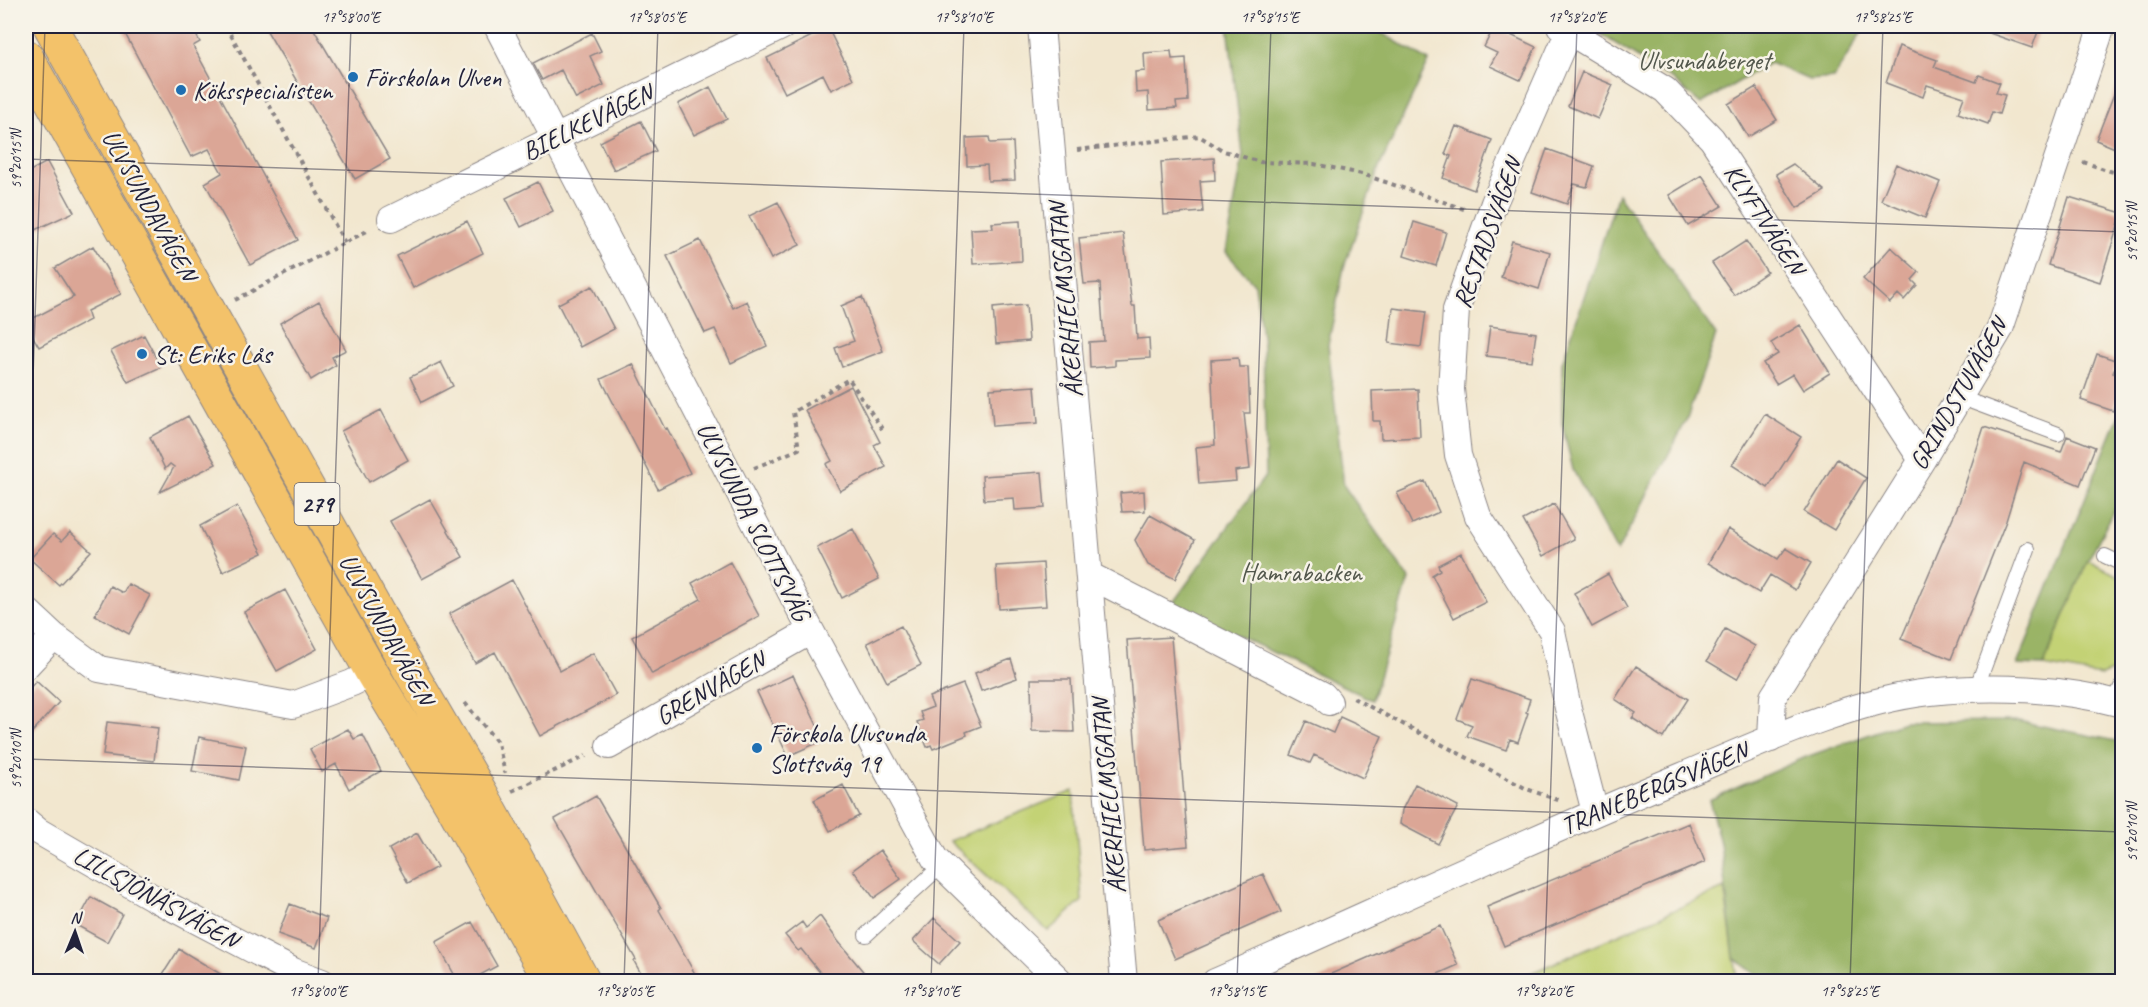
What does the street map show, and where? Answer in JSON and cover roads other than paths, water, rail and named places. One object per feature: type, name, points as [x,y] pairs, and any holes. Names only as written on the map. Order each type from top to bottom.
[{"type":"main road","name":"ULVSUNDAVÄGEN","points":[[50,26],[409,669],[482,793],[584,981]]},
{"type":"main road","name":"ULVSUNDAVÄGEN","points":[[26,56],[372,673],[454,810],[551,981]]},
{"type":"street","name":"ULVSUNDA SLOTTSVÄG","points":[[497,26],[811,631],[934,859],[1061,981]]},
{"type":"street","name":"BIELKEVÄGEN","points":[[391,219],[783,26]]},
{"type":"street","name":"ÅKERHIELMSGATAN","points":[[1041,26],[1124,981]]},
{"type":"street","name":"GRINDSTUVÄGEN","points":[[1771,739],[1773,697],[1922,460],[2000,329],[2103,26]]},
{"type":"street","name":"RESTADSVÄGEN","points":[[1565,28],[1489,218],[1456,310],[1451,389],[1458,455],[1478,516],[1552,631],[1568,708],[1595,812]]},
{"type":"street","name":"KLYFTVÄGEN","points":[[1565,28],[1665,90],[1712,139],[1922,460]]},
{"type":"street","points":[[1089,575],[1323,695],[1337,698]]},
{"type":"street","points":[[26,610],[54,636],[99,669],[293,705],[372,673]]},
{"type":"street","name":"GRENVÄGEN","points":[[609,746],[811,631]]},
{"type":"street","points":[[26,666],[54,636]]},
{"type":"street","name":"TRANEBERGSVÄGEN","points":[[1215,981],[1595,812],[1771,739],[1861,706],[1929,692],[1976,689],[2038,690],[2120,697]]},
{"type":"street","name":"LILLSJÖNÄSVÄGEN","points":[[26,821],[38,831],[152,897],[293,971],[322,981]]},
{"type":"lane","points":[[1959,397],[2058,434]]},
{"type":"lane","points":[[1976,689],[2028,549]]},
{"type":"lane","points":[[2105,556],[2122,564]]},
{"type":"lane","points":[[866,935],[942,865]]},
{"type":"place","name":"Förskolan Ulven","points":[[353,77]]},
{"type":"place","name":"Köksspecialisten","points":[[181,90]]},
{"type":"place","name":"St: Eriks Lås","points":[[142,354]]},
{"type":"place","name":"Förskola Ulvsunda Slottsväg 19","points":[[757,748]]},
{"type":"park label","name":"Ulvsundaberget","points":[[1704,60]]},
{"type":"park label","name":"Hamrabacken","points":[[1301,572]]}]
